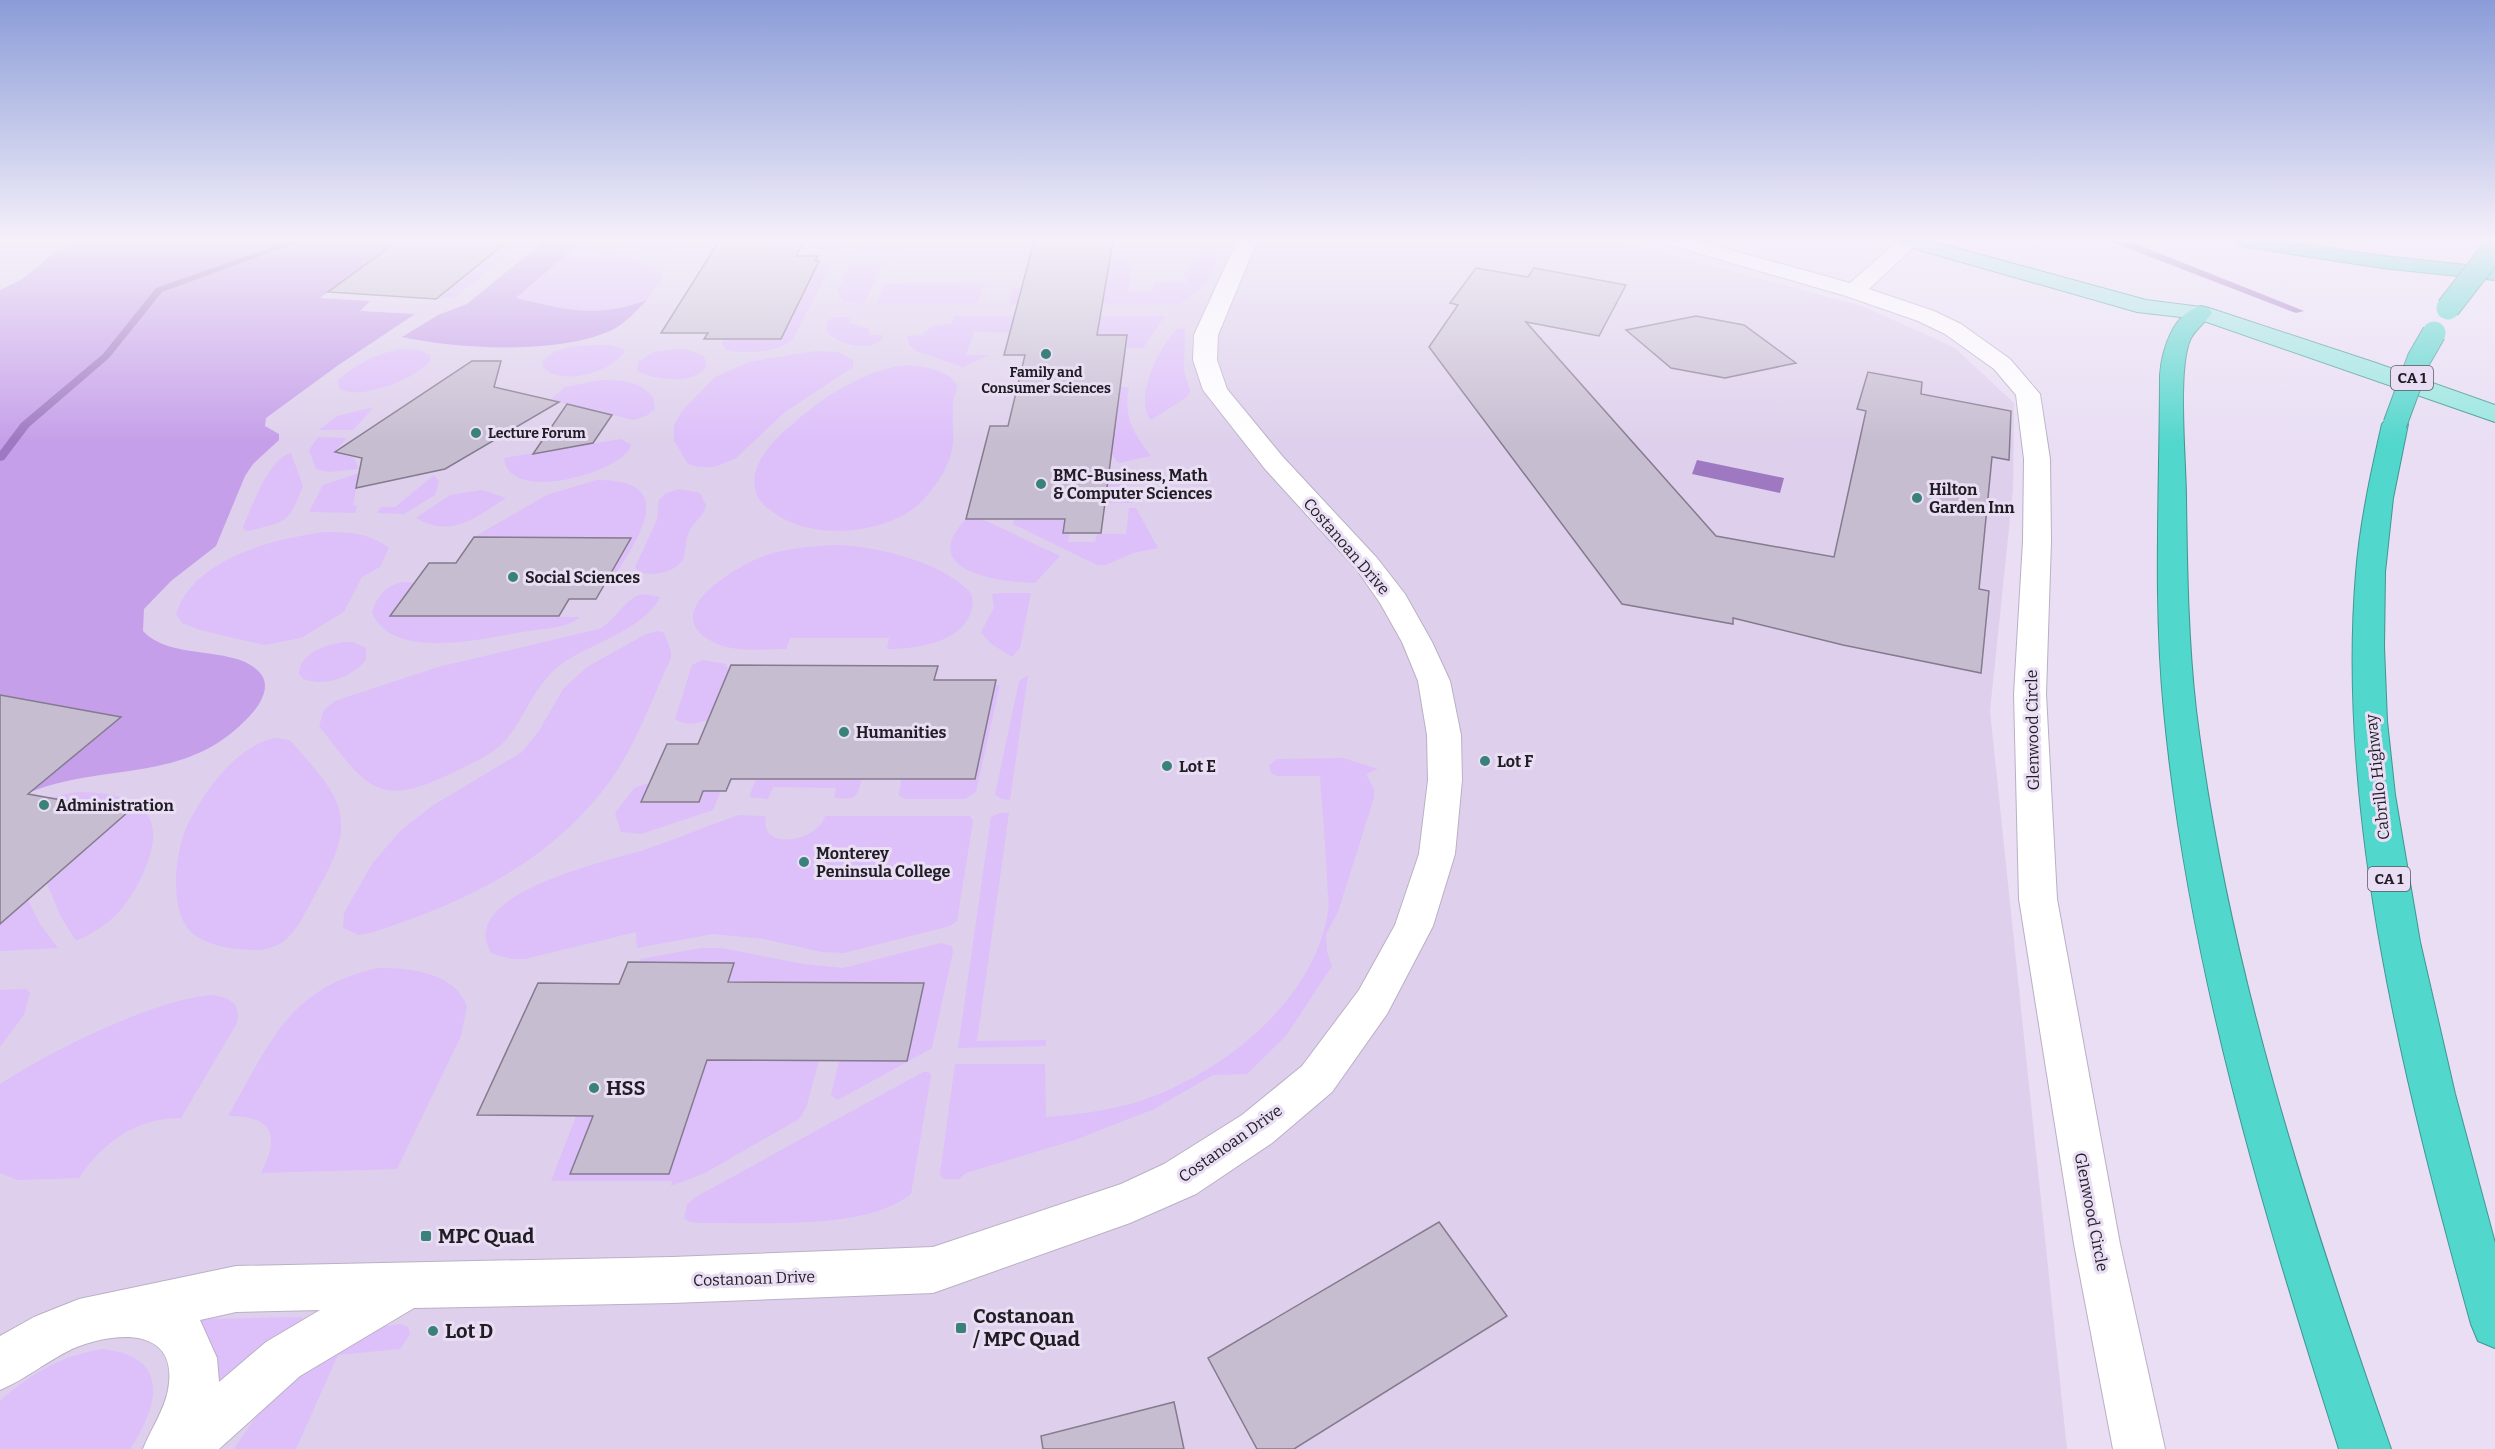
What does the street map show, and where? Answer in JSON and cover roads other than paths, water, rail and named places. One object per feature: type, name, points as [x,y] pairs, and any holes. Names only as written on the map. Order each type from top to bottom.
[{"type":"highway","name":"Cabrillo Highway","points":[[2449,309],[2419,359],[2395,424],[2380,489],[2368,578],[2368,681],[2379,811],[2390,888],[2429,1075],[2495,1324]]},
{"type":"highway","points":[[2201,313],[2180,334],[2173,360],[2172,375],[2174,620],[2186,760],[2213,913],[2241,1033],[2292,1219],[2365,1449]]},
{"type":"main road","points":[[2160,309],[2201,313],[2368,368],[2495,414]]},
{"type":"main road","points":[[2195,309],[2201,313]]},
{"type":"street","name":"Costanoan Drive","points":[[109,1315],[236,1289],[851,1275],[933,1270],[1130,1202],[1180,1179],[1257,1129],[1317,1079],[1372,1002],[1414,926],[1437,854],[1445,780],[1444,735],[1434,681],[1417,642],[1394,601],[1367,564],[1268,455],[1215,390],[1205,360],[1206,335],[1218,309]]},
{"type":"street","name":"Glenwood Circle","points":[[1907,309],[1953,329],[2002,364],[2021,384],[2030,404],[2037,459],[2030,705],[2038,900],[2093,1222],[2139,1449]]},
{"type":"street","name":"Costanoan Drive","points":[[181,1449],[284,1359],[408,1286]]},
{"type":"street","points":[[0,1365],[20,1351],[64,1327],[109,1315],[147,1316],[177,1328],[193,1353],[195,1388],[182,1430],[169,1449]]},
{"type":"waterway","points":[[0,458],[25,425],[106,356],[144,309]]},
{"type":"waterway","points":[[2293,309],[2299,311]]},
{"type":"place","name":"Family and Consumer Sciences","points":[[1046,354]]},
{"type":"place","name":"Lecture Forum","points":[[476,433]]},
{"type":"place","name":"BMC-Business, Math & Computer Sciences","points":[[1041,484]]},
{"type":"place","name":"Hilton Garden Inn","points":[[1917,498]]},
{"type":"place","name":"Social Sciences","points":[[513,577]]},
{"type":"place","name":"Humanities","points":[[844,732]]},
{"type":"place","name":"Lot F","points":[[1485,761]]},
{"type":"place","name":"Lot E","points":[[1167,766]]},
{"type":"place","name":"Administration","points":[[44,805]]},
{"type":"place","name":"Monterey Peninsula College","points":[[804,862]]},
{"type":"place","name":"HSS","points":[[594,1088]]},
{"type":"place","name":"MPC Quad","points":[[426,1236]]},
{"type":"place","name":"Costanoan / MPC Quad","points":[[961,1328]]},
{"type":"place","name":"Lot D","points":[[433,1331]]}]
